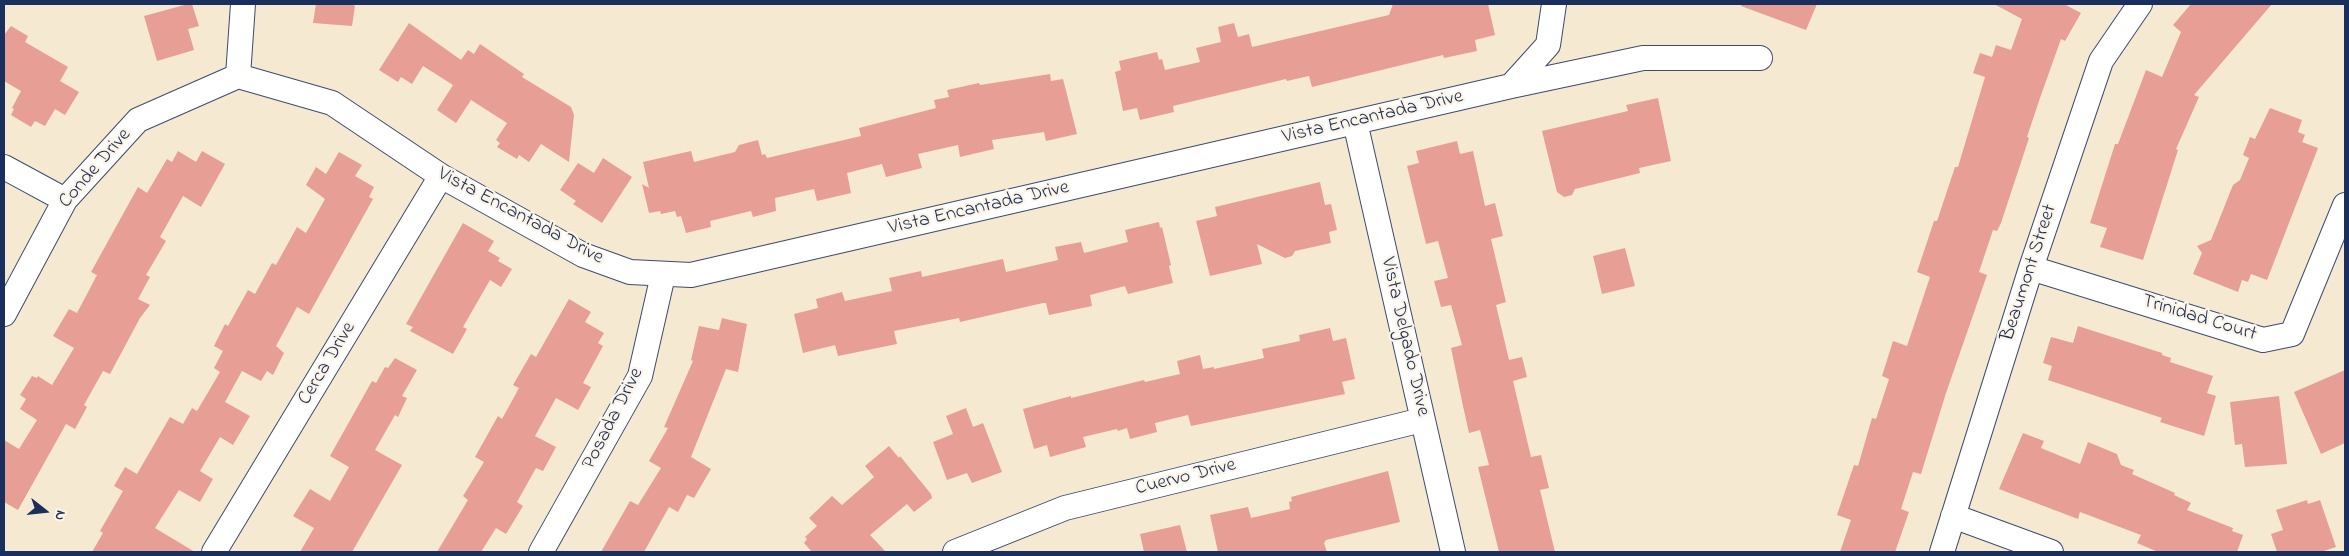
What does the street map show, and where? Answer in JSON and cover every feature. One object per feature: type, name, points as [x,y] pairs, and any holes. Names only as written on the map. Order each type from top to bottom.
[{"type":"street","points":[[238,76],[243,4]]},
{"type":"street","points":[[1511,86],[1548,45],[1554,4]]},
{"type":"street","name":"Beaumont Street","points":[[1942,552],[2031,268],[2102,61],[2140,4]]},
{"type":"street","name":"Vista Encantada Drive","points":[[238,76],[332,103],[441,176],[583,255],[630,272],[691,275],[1511,86],[1644,58],[1760,58]]},
{"type":"street","name":"Conde Drive","points":[[4,314],[65,200],[138,120],[238,76]]},
{"type":"street","name":"Vista Delgado Drive","points":[[1355,122],[1452,552]]},
{"type":"street","points":[[4,167],[65,200]]},
{"type":"street","name":"Cerca Drive","points":[[214,552],[441,176]]},
{"type":"street","name":"Trinidad Court","points":[[2031,268],[2263,340],[2292,334],[2345,205]]},
{"type":"street","name":"Posada Drive","points":[[541,552],[640,376],[663,275]]},
{"type":"street","name":"Cuervo Drive","points":[[955,552],[1065,508],[1422,420]]},
{"type":"street","points":[[1953,516],[2052,552]]},
{"type":"building","points":[[192,4],[199,26],[188,29],[194,50],[157,61],[144,16]]},
{"type":"building","points":[[316,4],[352,4],[355,6],[352,26],[313,23]]},
{"type":"building","points":[[1393,4],[1488,4],[1495,35],[1475,40],[1477,51],[1444,58],[1443,55],[1312,87],[1309,76],[1287,81],[1286,79],[1173,106],[1174,112],[1140,120],[1137,108],[1123,111],[1115,72],[1121,70],[1119,61],[1157,52],[1159,60],[1162,59],[1165,70],[1200,62],[1196,48],[1221,42],[1218,27],[1234,23],[1238,37],[1249,34],[1252,47],[1389,15]]},
{"type":"building","points":[[1742,4],[1817,4],[1806,30],[1741,6]]},
{"type":"building","points":[[1994,4],[2064,4],[2081,13],[2065,41],[2061,39],[2027,137],[2029,138],[2001,223],[1997,231],[1993,230],[1979,272],[1987,275],[1946,393],[1921,474],[1913,472],[1901,509],[1909,512],[1895,552],[1840,552],[1851,520],[1837,515],[1854,465],[1858,466],[1872,418],[1876,419],[1889,379],[1882,376],[1893,341],[1907,346],[1930,277],[1917,272],[1955,167],[1958,167],[1985,77],[1973,73],[1980,53],[1992,57],[1996,45],[2011,50],[2022,19]]},
{"type":"building","points":[[2191,4],[2272,4],[2194,95],[2199,97],[2176,149],[2178,150],[2143,260],[2100,247],[2107,228],[2090,223],[2115,144],[2118,144],[2146,70],[2162,77],[2181,32],[2173,25]]},
{"type":"building","points":[[409,23],[461,60],[468,50],[474,54],[480,44],[524,74],[522,77],[571,107],[574,115],[569,162],[541,144],[529,162],[519,155],[517,159],[497,147],[500,143],[496,140],[507,123],[471,100],[456,123],[437,110],[453,85],[423,66],[412,84],[401,77],[398,82],[379,70]]},
{"type":"building","points":[[11,26],[28,36],[25,42],[68,67],[60,81],[79,92],[65,115],[55,109],[45,126],[35,121],[31,127],[11,115],[14,109],[12,108],[21,91],[4,81],[4,35]]},
{"type":"building","points":[[1050,74],[1051,81],[1063,79],[1077,134],[1046,141],[1044,132],[992,140],[994,149],[960,157],[958,145],[918,154],[922,168],[886,177],[882,164],[847,173],[851,193],[817,201],[814,189],[775,198],[776,211],[753,217],[751,211],[710,221],[711,227],[686,233],[681,216],[677,217],[675,211],[661,214],[660,211],[649,213],[642,184],[649,188],[643,162],[691,151],[694,162],[735,152],[739,145],[758,140],[762,155],[765,154],[767,158],[861,136],[859,128],[936,108],[934,100],[949,97],[947,90],[979,83],[980,85]]},
{"type":"building","points":[[1658,98],[1671,161],[1639,168],[1640,173],[1575,189],[1572,195],[1564,197],[1557,192],[1542,131],[1628,111],[1626,105]]},
{"type":"building","points":[[2270,108],[2302,120],[2298,132],[2305,135],[2302,142],[2318,148],[2267,280],[2251,274],[2248,282],[2242,280],[2238,292],[2193,274],[2202,253],[2197,246],[2211,240],[2233,185],[2240,180],[2249,158],[2243,155],[2250,137],[2255,139]]},
{"type":"building","points":[[1457,141],[1460,154],[1473,151],[1485,206],[1495,203],[1503,236],[1491,239],[1506,302],[1496,305],[1509,360],[1522,357],[1527,377],[1513,381],[1531,457],[1541,455],[1549,488],[1540,490],[1555,552],[1499,552],[1478,467],[1489,465],[1480,430],[1469,433],[1451,348],[1462,345],[1451,305],[1441,307],[1434,281],[1448,278],[1438,241],[1426,244],[1407,166],[1419,163],[1416,151]]},
{"type":"building","points":[[178,151],[196,162],[202,151],[225,164],[201,207],[183,196],[160,237],[166,241],[146,275],[150,277],[138,299],[150,305],[140,318],[110,374],[103,371],[84,405],[87,407],[75,429],[66,424],[18,510],[4,502],[4,440],[19,449],[37,420],[20,409],[26,399],[20,395],[32,376],[37,378],[38,376],[52,385],[74,348],[53,336],[69,309],[77,313],[97,275],[91,272],[138,187],[147,193],[167,159],[172,162]]},
{"type":"building","points":[[339,152],[362,165],[355,176],[374,187],[369,197],[373,199],[309,314],[297,307],[276,346],[284,353],[273,375],[267,371],[261,381],[242,371],[225,402],[250,416],[233,445],[220,437],[200,471],[213,479],[200,502],[179,490],[155,528],[195,552],[92,552],[103,533],[100,531],[123,491],[114,486],[125,467],[137,474],[170,417],[183,424],[192,408],[197,411],[220,372],[214,368],[223,351],[214,346],[225,324],[228,326],[248,290],[255,294],[272,263],[276,265],[297,227],[306,233],[325,199],[306,185],[316,167],[326,174]]},
{"type":"building","points":[[603,158],[632,177],[602,223],[573,204],[576,201],[560,190],[578,163],[594,173]]},
{"type":"building","points":[[1320,182],[1325,205],[1331,204],[1337,230],[1329,232],[1331,243],[1295,251],[1292,256],[1285,258],[1257,244],[1262,264],[1210,276],[1196,221],[1217,216],[1215,207]]},
{"type":"building","points":[[1159,222],[1160,228],[1162,227],[1171,265],[1169,266],[1173,283],[1128,294],[1125,286],[1090,295],[1092,306],[1049,315],[1046,303],[1043,303],[960,322],[959,318],[894,331],[897,344],[838,356],[835,345],[803,353],[794,314],[818,308],[816,299],[842,292],[845,301],[892,291],[889,278],[921,271],[922,277],[1003,259],[1006,272],[1058,260],[1055,247],[1081,242],[1084,253],[1128,242],[1125,230]]},
{"type":"building","points":[[463,223],[494,241],[488,251],[500,258],[498,261],[512,269],[501,287],[490,280],[463,327],[467,329],[453,354],[410,331],[413,327],[406,324]]},
{"type":"building","points":[[1625,248],[1635,286],[1602,294],[1593,256]]},
{"type":"building","points":[[569,299],[591,312],[585,322],[604,333],[598,343],[603,346],[583,383],[591,387],[578,410],[556,398],[535,436],[556,447],[543,471],[536,468],[517,502],[523,506],[506,534],[496,528],[481,552],[437,552],[468,500],[463,496],[484,462],[475,457],[498,416],[502,419],[519,388],[513,385],[531,354],[536,357]]},
{"type":"building","points":[[722,318],[747,324],[738,372],[726,369],[691,457],[711,469],[694,498],[687,495],[678,512],[669,507],[644,552],[601,552],[630,501],[638,505],[661,468],[649,461],[668,428],[664,427],[693,361],[691,360],[699,326],[719,330]]},
{"type":"building","points":[[2078,326],[2162,353],[2162,355],[2171,358],[2170,362],[2213,376],[2207,393],[2216,396],[2204,436],[2160,422],[2162,418],[2048,380],[2052,366],[2043,363],[2051,337],[2073,343]]},
{"type":"building","points":[[1330,328],[1333,341],[1346,338],[1355,379],[1342,382],[1345,394],[1191,426],[1188,415],[1155,423],[1157,432],[1130,439],[1127,428],[1118,431],[1117,429],[1083,437],[1086,447],[1050,457],[1047,445],[1034,449],[1023,409],[1071,396],[1071,398],[1144,380],[1145,382],[1180,374],[1177,361],[1200,355],[1203,369],[1214,367],[1214,369],[1264,358],[1262,349],[1300,341],[1299,335]]},
{"type":"building","points":[[395,358],[417,370],[402,396],[407,398],[398,417],[395,415],[375,450],[402,465],[352,552],[300,552],[314,528],[293,516],[310,489],[330,501],[349,467],[330,456],[372,381],[376,383],[385,367],[388,368]]},
{"type":"building","points":[[2345,370],[2345,443],[2321,454],[2294,392]]},
{"type":"building","points":[[2279,396],[2287,464],[2245,467],[2242,444],[2235,445],[2230,402]]},
{"type":"building","points":[[966,408],[973,427],[983,423],[1002,472],[972,483],[967,473],[947,480],[933,442],[953,434],[946,416]]},
{"type":"building","points":[[2023,433],[2044,441],[2041,448],[2080,464],[2088,442],[2117,454],[2121,465],[2134,470],[2132,474],[2175,493],[2174,495],[2191,503],[2187,510],[2233,528],[2232,531],[2243,535],[2237,552],[2158,552],[2137,543],[2141,535],[2080,512],[2078,519],[1999,489]]},
{"type":"building","points":[[889,446],[899,458],[900,456],[931,494],[932,498],[914,512],[907,504],[870,535],[886,552],[812,552],[804,543],[807,539],[805,537],[817,526],[809,518],[832,496],[842,505],[874,477],[865,466]]},
{"type":"building","points":[[1388,471],[1400,522],[1326,540],[1324,543],[1327,552],[1218,552],[1210,515],[1248,507],[1251,518],[1290,509],[1289,502],[1292,501],[1291,497]]},
{"type":"building","points":[[2307,500],[2308,504],[2320,500],[2336,547],[2321,552],[2277,552],[2271,534],[2283,530],[2276,510]]},
{"type":"building","points":[[1180,525],[1187,552],[1144,552],[1140,534]]}]
